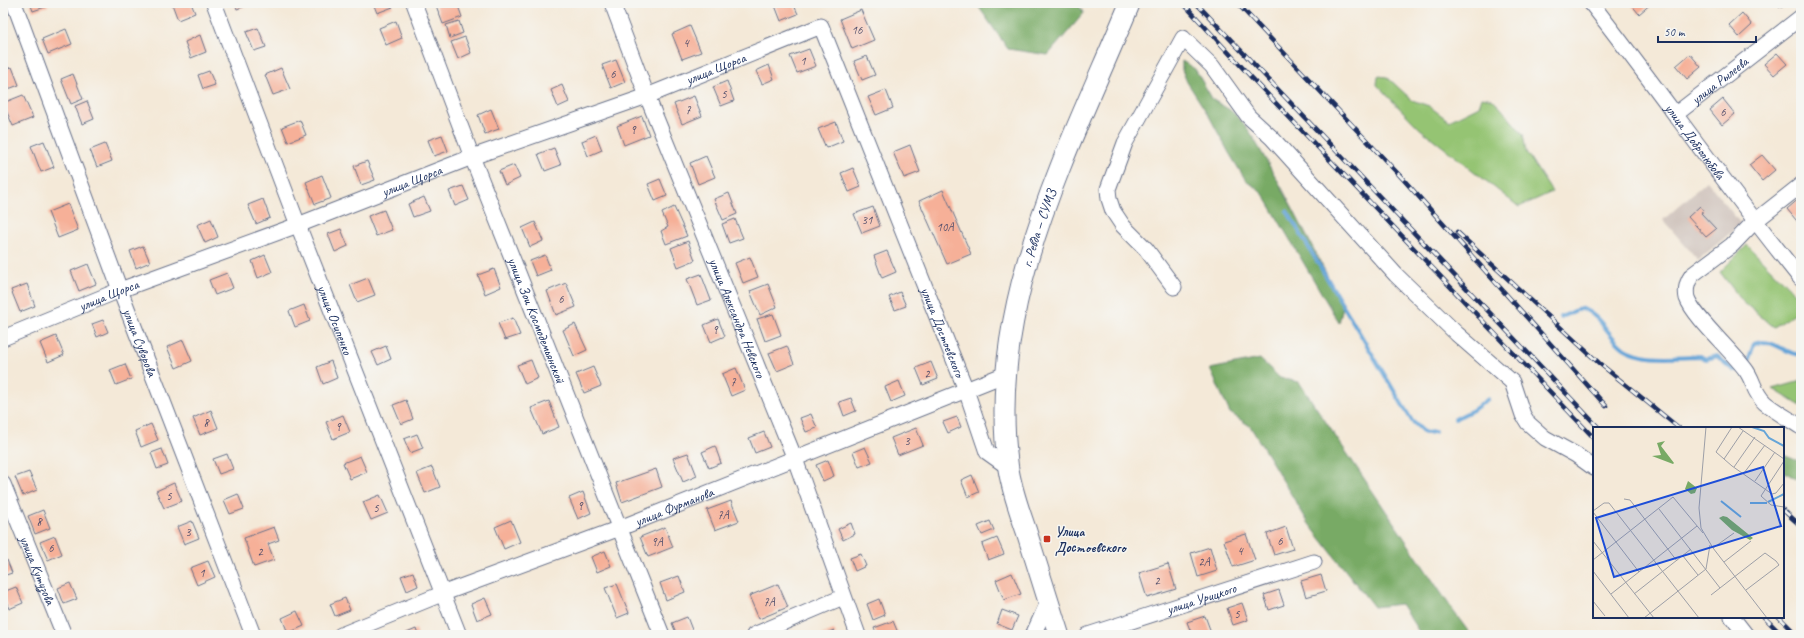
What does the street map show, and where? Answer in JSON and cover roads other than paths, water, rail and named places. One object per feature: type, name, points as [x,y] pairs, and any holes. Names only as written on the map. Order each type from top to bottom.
[{"type":"main road","name":"г. Ревда — СУМЗ","points":[[1008,467],[1005,415],[1006,374],[1012,323],[1025,270],[1044,206],[1130,3]]},
{"type":"main road","points":[[1008,467],[1018,506],[1059,635]]},
{"type":"street","name":"улица Суворова","points":[[14,3],[120,290],[253,635]]},
{"type":"street","name":"улица Осипенко","points":[[214,3],[298,225],[460,635]]},
{"type":"street","name":"улица Зои Космодемьянской","points":[[414,3],[472,157],[662,635]]},
{"type":"street","name":"улица Александра Невского","points":[[612,3],[647,96],[794,459],[858,635]]},
{"type":"street","name":"улица Добролюбова","points":[[1597,5],[1754,222],[1801,280]]},
{"type":"street","name":"улица Рылеева","points":[[1676,114],[1801,17]]},
{"type":"street","name":"улица Щорса","points":[[3,338],[120,290],[298,225],[472,157],[647,96],[821,26]]},
{"type":"street","name":"улица Достоевского","points":[[821,26],[966,390],[988,452],[1008,467]]},
{"type":"street","points":[[1174,287],[1146,249],[1123,226],[1113,211],[1109,199],[1108,189],[1125,143],[1183,38],[1212,66],[1248,116],[1272,138],[1396,275],[1457,334],[1512,382],[1523,416],[1528,423],[1545,438],[1576,455],[1593,467]]},
{"type":"street","points":[[1801,185],[1754,222],[1732,245],[1692,275],[1687,285],[1687,296],[1695,312],[1732,352],[1747,371],[1755,391],[1782,415],[1801,426]]},
{"type":"street","name":"улица Фурманова","points":[[341,635],[444,593],[620,528],[1006,374]]},
{"type":"street","name":"улица Кутузова","points":[[3,484],[64,635]]},
{"type":"street","name":"улица Урицкого","points":[[1088,635],[1314,562]]},
{"type":"street","points":[[754,635],[843,597]]},
{"type":"street","points":[[1033,635],[1048,602]]},
{"type":"street","points":[[1733,618],[1746,635]]},
{"type":"waterway","points":[[1287,211],[1412,421],[1425,433],[1435,432]]},
{"type":"waterway","points":[[1561,317],[1581,308],[1594,316],[1619,344],[1632,352],[1641,355],[1661,357],[1700,356],[1706,359],[1717,356],[1734,371],[1737,370]]},
{"type":"waterway","points":[[1747,364],[1754,344],[1760,342],[1766,342],[1789,352],[1801,355]]},
{"type":"waterway","points":[[1455,419],[1473,410],[1488,399]]},
{"type":"railway","points":[[1183,3],[1252,78],[1593,437]]},
{"type":"railway","points":[[1196,3],[1598,427]]},
{"type":"railway","points":[[1237,3],[1403,179],[1606,406]]},
{"type":"railway","points":[[1457,232],[1599,363],[1678,427]]},
{"type":"railway","points":[[1784,511],[1801,526]]},
{"type":"railway","points":[[1765,618],[1782,635]]},
{"type":"railway","points":[[1780,618],[1797,635]]},
{"type":"place","name":"Улица Достоевского","points":[[1047,539]]}]
